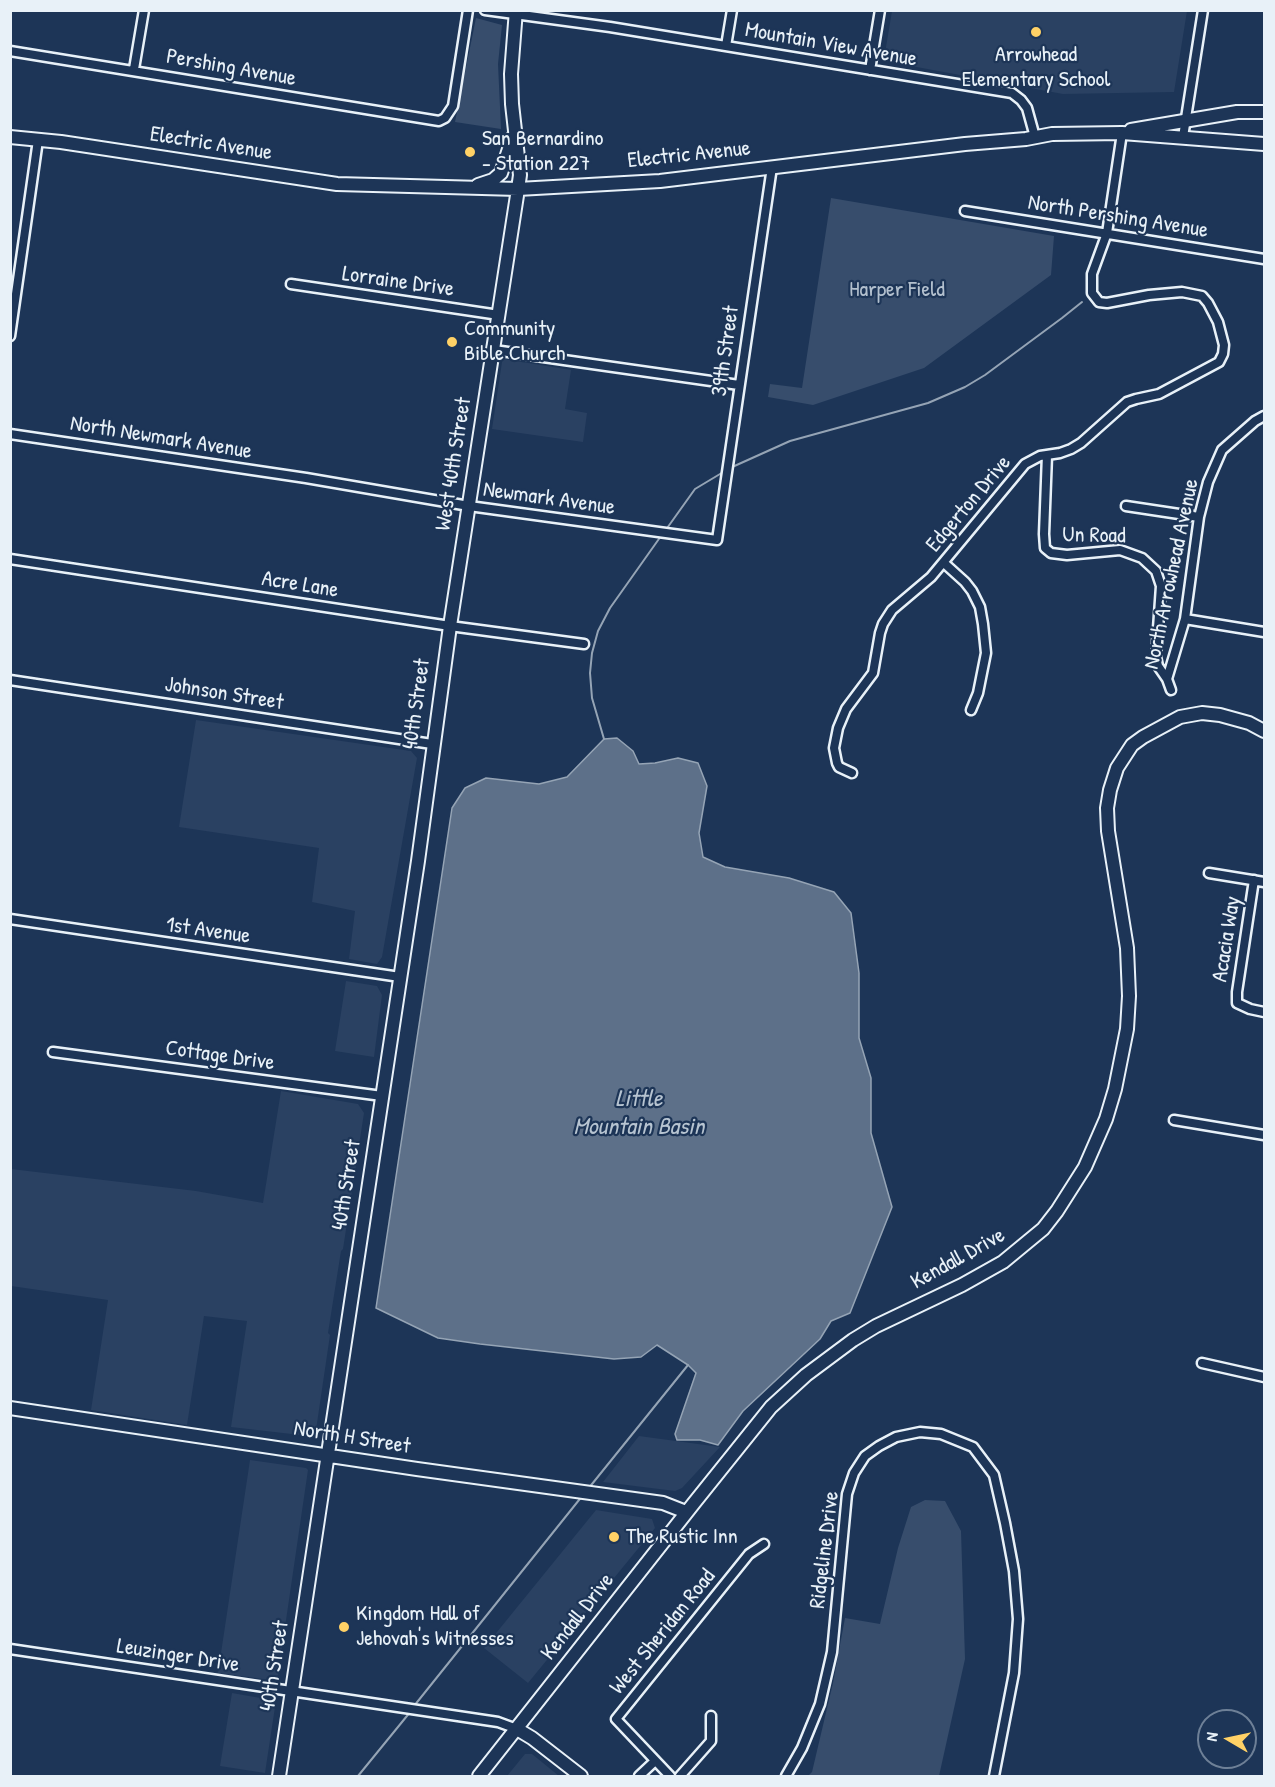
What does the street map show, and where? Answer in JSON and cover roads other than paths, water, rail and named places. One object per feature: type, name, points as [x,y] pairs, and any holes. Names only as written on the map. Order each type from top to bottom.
[{"type":"main road","name":"West 40th Street","points":[[454,599],[519,189],[520,175],[514,130],[511,74],[516,13]]},
{"type":"main road","points":[[1122,134],[1185,120],[1237,112],[1264,112]]},
{"type":"main road","points":[[469,189],[493,180],[501,173],[514,130]]},
{"type":"main road","name":"Electric Avenue","points":[[10,137],[61,142],[337,184],[519,189],[660,181],[1035,138],[1052,134],[1122,134]]},
{"type":"main road","points":[[1122,134],[1264,144]]},
{"type":"main road","name":"40th Street","points":[[279,1776],[418,861],[432,744],[454,599]]},
{"type":"main road","name":"Kendall Drive","points":[[479,1776],[771,1407],[806,1375],[853,1340],[876,1326],[1004,1262],[1043,1229],[1057,1211],[1085,1167],[1106,1119],[1116,1089],[1126,1029],[1129,996],[1127,948],[1108,831],[1107,808],[1117,768],[1138,741],[1162,725],[1180,717],[1202,713],[1220,715],[1249,723],[1264,731]]},
{"type":"main road","name":"North H Street","points":[[10,1408],[663,1503],[686,1512]]},
{"type":"main road","points":[[517,1729],[581,1776]]},
{"type":"street","points":[[134,69],[144,10]]},
{"type":"street","name":"Pershing Avenue","points":[[10,51],[134,69],[431,121],[445,118],[453,106],[468,10]]},
{"type":"street","name":"Mountain View Avenue","points":[[485,10],[726,46],[1012,93],[1027,108],[1035,138]]},
{"type":"street","points":[[726,46],[732,10]]},
{"type":"street","points":[[870,70],[880,10]]},
{"type":"street","points":[[1184,137],[1203,10]]},
{"type":"street","name":"Edgerton Drive","points":[[852,773],[839,767],[834,756],[836,738],[841,717],[873,673],[880,633],[887,617],[944,563],[1025,464],[1047,454],[1071,449],[1127,402],[1159,394],[1219,362],[1223,354],[1224,345],[1218,322],[1202,296],[1182,292],[1099,302],[1092,293],[1092,274],[1107,233],[1122,134]]},
{"type":"street","points":[[10,336],[14,286],[38,140]]},
{"type":"street","name":"39th Street","points":[[717,540],[772,167]]},
{"type":"street","name":"North Pershing Avenue","points":[[965,211],[1264,259]]},
{"type":"street","name":"Lorraine Drive","points":[[291,284],[499,315]]},
{"type":"street","points":[[494,350],[739,385]]},
{"type":"street","name":"North Arrowhead Avenue","points":[[1171,690],[1167,679],[1185,619],[1199,517],[1208,482],[1222,450],[1264,416]]},
{"type":"street","name":"North Newmark Avenue","points":[[10,434],[306,478]]},
{"type":"street","name":"Un Road","points":[[1047,454],[1045,548],[1051,553],[1067,555],[1120,550],[1142,558],[1156,571],[1161,593],[1156,657],[1158,666],[1167,679]]},
{"type":"street","name":"Newmark Avenue","points":[[306,478],[469,506],[717,540]]},
{"type":"street","points":[[1126,506],[1199,517]]},
{"type":"street","name":"Acre Lane","points":[[10,559],[450,626],[584,644]]},
{"type":"street","points":[[944,563],[965,582],[980,607],[982,616],[986,653],[978,693],[970,710]]},
{"type":"street","points":[[1185,619],[1264,632]]},
{"type":"street","name":"Johnson Street","points":[[10,680],[432,744]]},
{"type":"street","points":[[1209,873],[1264,882]]},
{"type":"street","name":"Acacia Way","points":[[1254,880],[1237,992],[1238,1003],[1264,1012]]},
{"type":"street","name":"1st Avenue","points":[[10,920],[400,977]]},
{"type":"street","name":"Cottage Drive","points":[[53,1052],[382,1096]]},
{"type":"street","points":[[1174,1120],[1264,1135]]},
{"type":"street","points":[[1202,1363],[1264,1377]]},
{"type":"street","name":"Ridgeline Drive","points":[[786,1776],[802,1749],[822,1694],[831,1652],[848,1494],[854,1473],[865,1456],[879,1446],[896,1437],[920,1432],[941,1434],[973,1447],[994,1474],[1005,1523],[1014,1571],[1018,1619],[1014,1673],[994,1776]]},
{"type":"street","name":"West Sheridan Road","points":[[655,1761],[616,1719],[748,1554],[764,1544]]},
{"type":"street","name":"Leuzinger Drive","points":[[10,1649],[498,1722],[517,1729]]},
{"type":"street","points":[[680,1776],[711,1741],[711,1716]]},
{"type":"street","points":[[639,1776],[655,1761],[670,1776]]},
{"type":"water","name":"Little Mountain Basin","points":[[617,738],[633,751],[639,764],[678,758],[698,763],[707,786],[699,833],[703,857],[725,867],[789,878],[834,892],[851,913],[859,973],[859,1038],[871,1078],[871,1133],[892,1207],[850,1313],[831,1321],[820,1339],[743,1411],[718,1445],[700,1440],[677,1440],[675,1434],[696,1373],[688,1365],[657,1345],[641,1357],[614,1359],[480,1344],[438,1338],[376,1308],[452,808],[465,788],[486,778],[539,784],[567,777],[604,739]]},
{"type":"waterway","points":[[730,468],[790,441],[928,403],[965,387],[985,375],[1082,302]]},
{"type":"waterway","points":[[665,531],[695,489],[725,471]]},
{"type":"waterway","points":[[604,739],[592,698],[590,673],[598,631],[610,608],[661,536]]},
{"type":"waterway","points":[[588,1489],[688,1365]]},
{"type":"waterway","points":[[414,1706],[583,1495]]},
{"type":"waterway","points":[[358,1776],[411,1711]]},
{"type":"place","name":"Arrowhead Elementary School","points":[[1036,32]]},
{"type":"place","name":"San Bernardino - Station 227","points":[[470,152]]},
{"type":"place","name":"Community Bible Church","points":[[452,342]]},
{"type":"place","name":"The Rustic Inn","points":[[614,1537]]},
{"type":"place","name":"Kingdom Hall of Jehovah's Witnesses","points":[[344,1627]]},
{"type":"park label","name":"Harper Field","points":[[897,290]]}]
